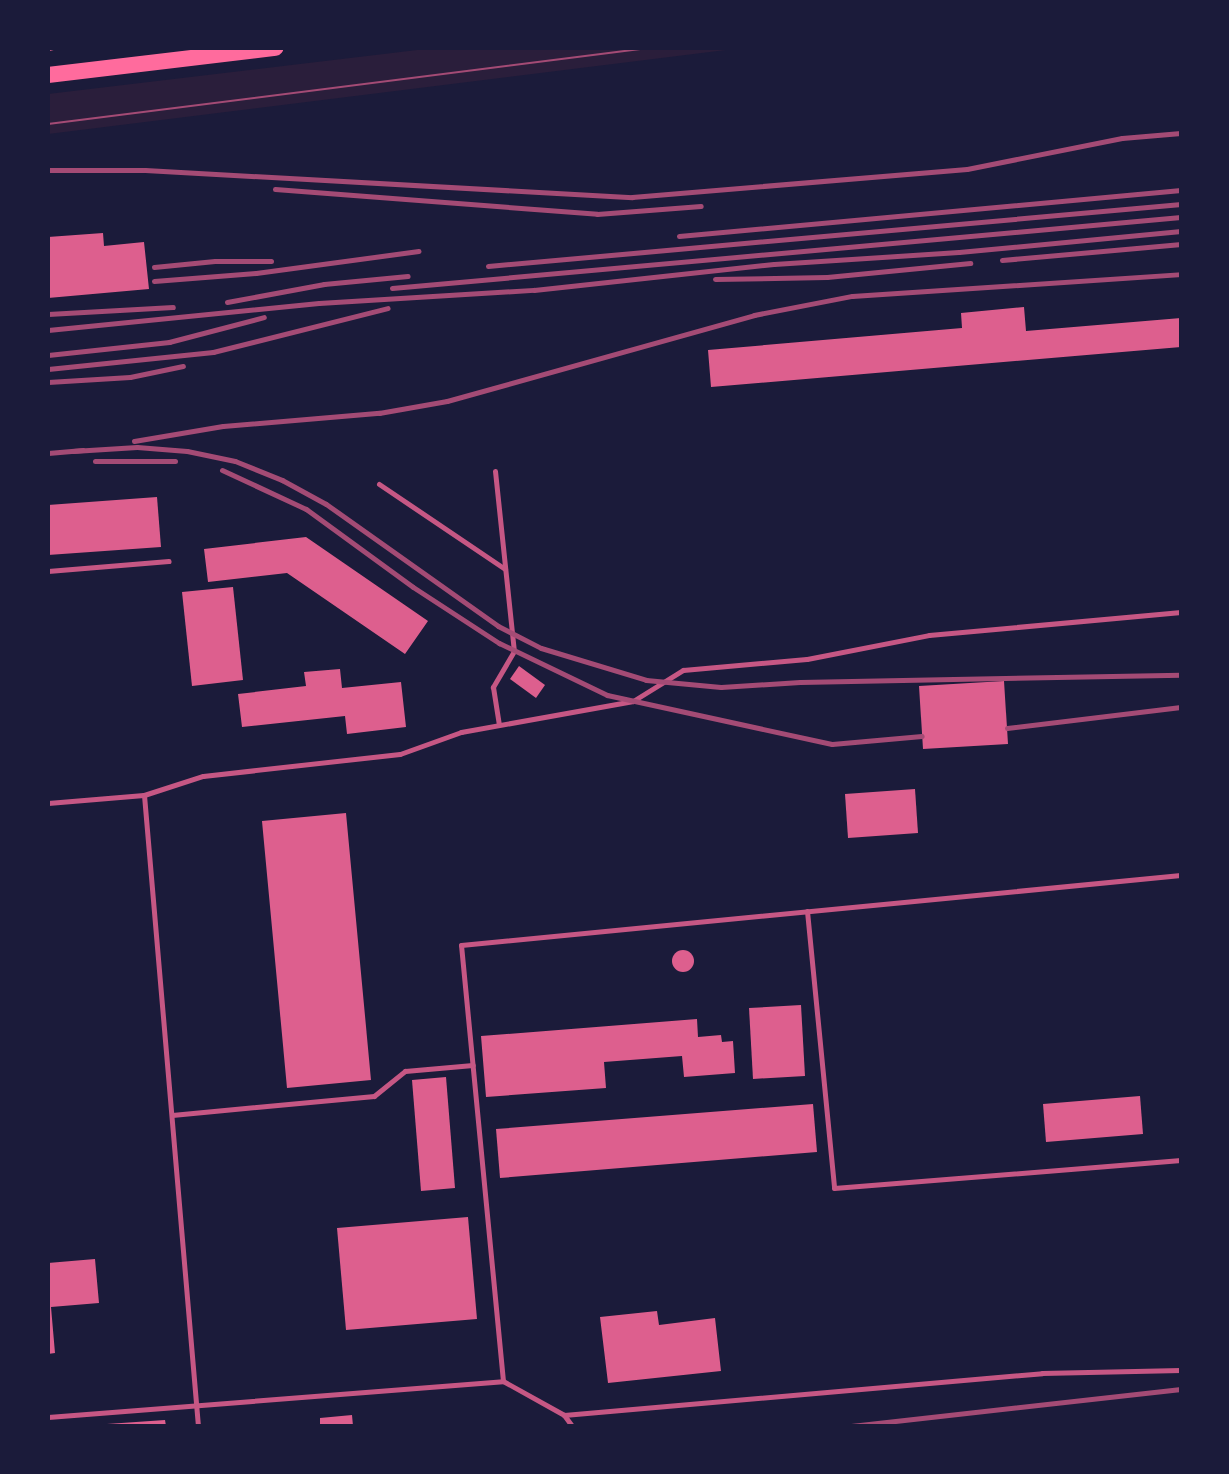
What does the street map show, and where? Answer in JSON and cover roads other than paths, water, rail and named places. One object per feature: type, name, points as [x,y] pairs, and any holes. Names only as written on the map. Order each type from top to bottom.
[{"type":"highway","points":[[48,75],[275,48]]},
{"type":"lane","points":[[495,471],[514,651],[493,687],[499,725]]},
{"type":"lane","points":[[379,484],[506,569]]},
{"type":"lane","points":[[48,571],[169,561]]},
{"type":"lane","points":[[48,803],[144,795],[203,776],[400,754],[461,732],[633,701],[683,670],[807,659],[929,635],[1181,612]]},
{"type":"lane","points":[[144,795],[198,1426]]},
{"type":"lane","points":[[503,1381],[461,945],[1181,875]]},
{"type":"lane","points":[[807,911],[834,1188],[1181,1160]]},
{"type":"lane","points":[[171,1115],[374,1096],[405,1071],[473,1065]]},
{"type":"lane","points":[[564,1415],[1042,1373],[1181,1370]]},
{"type":"lane","points":[[48,1417],[503,1381],[564,1415],[572,1426]]},
{"type":"tram line","points":[[48,124],[648,48]]},
{"type":"railway","points":[[48,170],[145,170],[632,197],[967,169],[1122,138],[1181,133]]},
{"type":"railway","points":[[275,189],[597,214],[701,206]]},
{"type":"railway","points":[[679,236],[1181,190]]},
{"type":"railway","points":[[488,266],[1181,204]]},
{"type":"railway","points":[[392,288],[1181,217]]},
{"type":"railway","points":[[48,330],[319,303],[534,290],[774,264],[959,252],[1181,231]]},
{"type":"railway","points":[[1002,260],[1181,244]]},
{"type":"railway","points":[[154,281],[256,273],[419,251]]},
{"type":"railway","points":[[154,267],[215,261],[271,261]]},
{"type":"railway","points":[[715,279],[827,277],[970,263]]},
{"type":"railway","points":[[134,441],[223,426],[379,413],[447,401],[754,315],[852,296],[1181,274]]},
{"type":"railway","points":[[227,302],[324,284],[408,276]]},
{"type":"railway","points":[[48,314],[173,307]]},
{"type":"railway","points":[[48,369],[213,352],[388,308]]},
{"type":"railway","points":[[48,355],[169,342],[264,317]]},
{"type":"railway","points":[[48,382],[130,377],[183,366]]},
{"type":"railway","points":[[73,451],[137,447],[187,451],[235,461],[282,480],[326,504],[498,626],[541,648],[646,680],[721,687],[800,682],[1181,675]]},
{"type":"railway","points":[[48,453],[83,450]]},
{"type":"railway","points":[[95,461],[175,461]]},
{"type":"railway","points":[[222,470],[306,509],[413,587],[499,643],[607,695],[832,744],[922,736]]},
{"type":"railway","points":[[1007,728],[1181,707]]},
{"type":"railway","points":[[851,1426],[1181,1389]]}]
